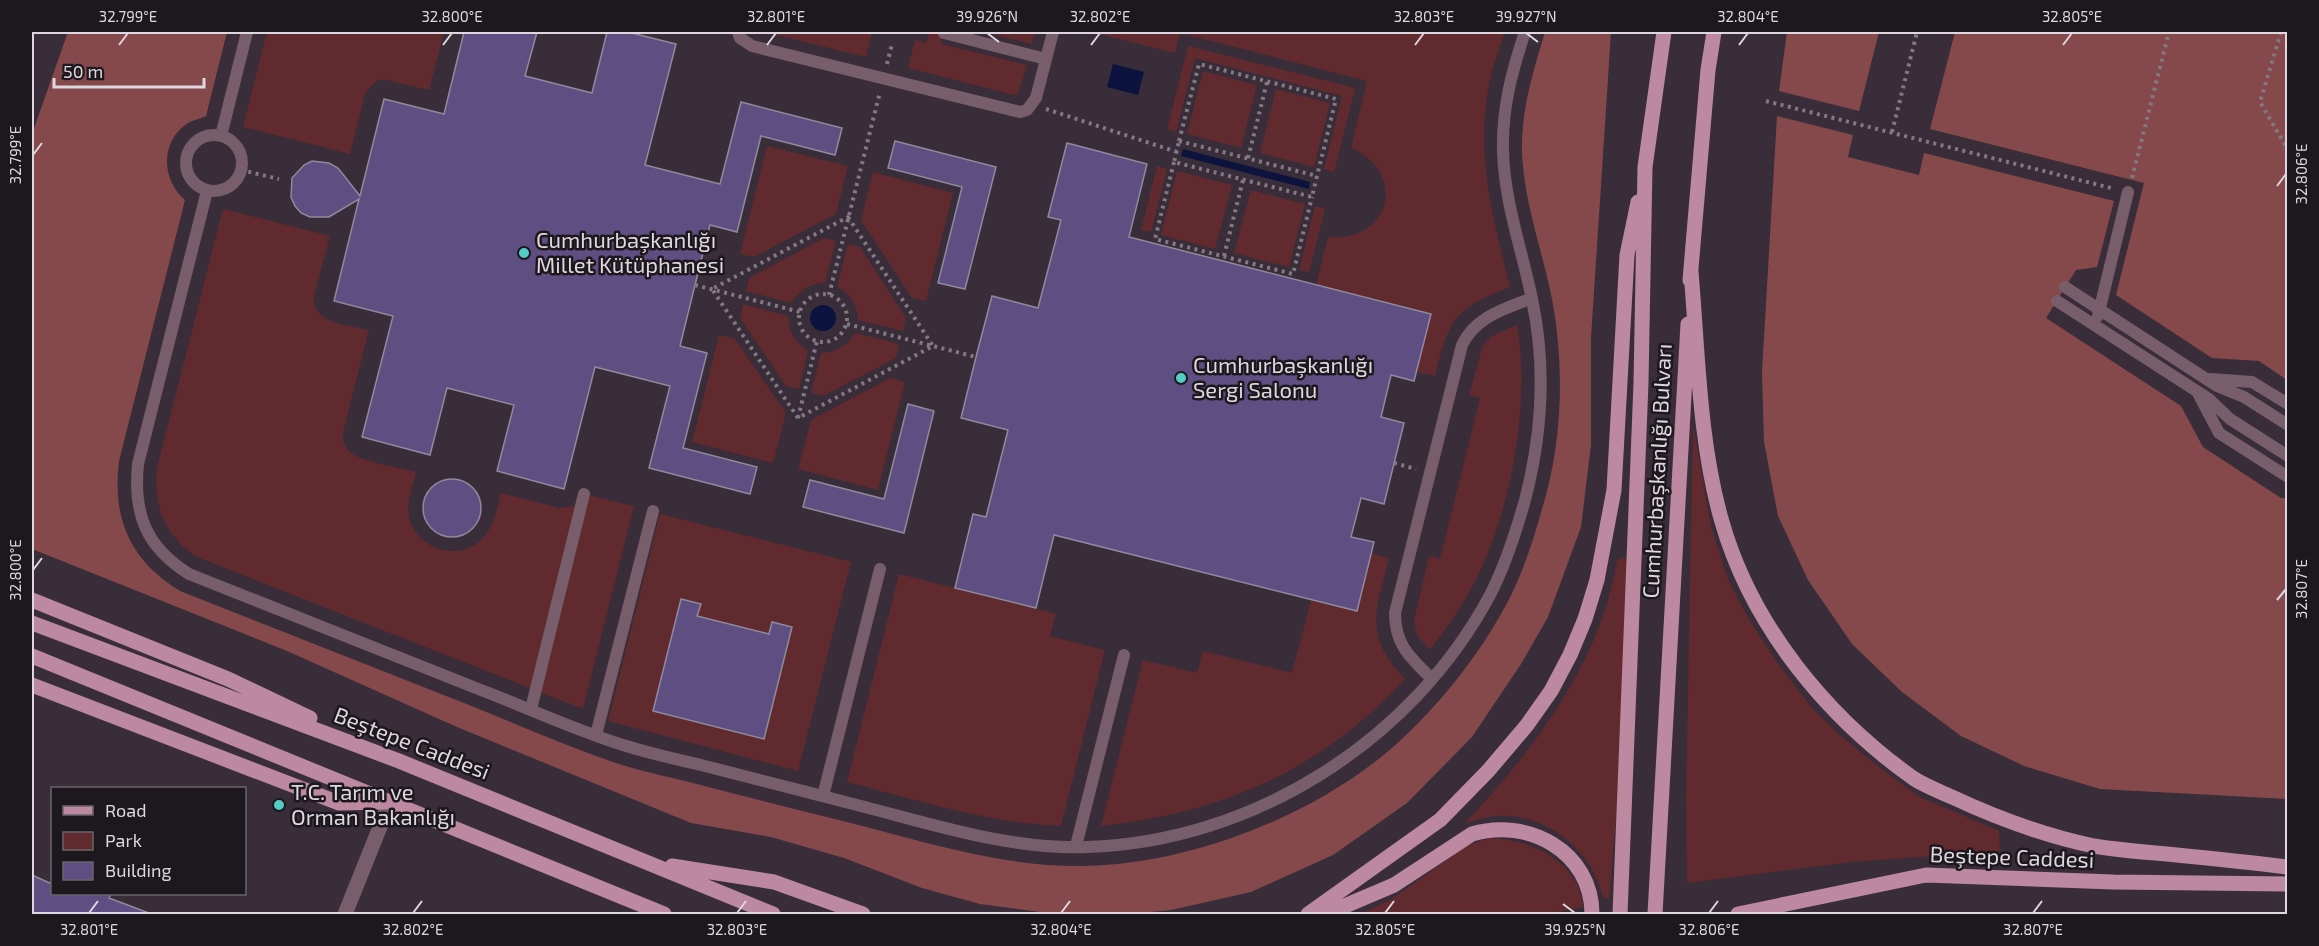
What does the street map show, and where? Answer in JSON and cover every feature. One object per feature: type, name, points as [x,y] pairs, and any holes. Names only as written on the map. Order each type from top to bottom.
[{"type":"main road","name":"Cumhurbaşkanlığı Bulvarı","points":[[1620,915],[1641,383],[1645,167],[1664,32]]},
{"type":"main road","name":"Cumhurbaşkanlığı Bulvarı","points":[[1655,915],[1691,272],[1708,70],[1714,32]]},
{"type":"main road","points":[[1308,915],[1440,820],[1488,771],[1527,725],[1551,691],[1570,655],[1586,619],[1598,580],[1614,490],[1627,255],[1645,167]]},
{"type":"main road","points":[[1691,272],[1703,410],[1722,521],[1740,572],[1766,620],[1788,655],[1824,700],[1866,741],[1915,779],[1977,809],[2011,822],[2094,846],[2288,867]]},
{"type":"main road","points":[[32,600],[228,679],[399,761]]},
{"type":"main road","name":"Beştepe Caddesi","points":[[32,623],[399,761],[773,915]]},
{"type":"main road","points":[[32,656],[664,915]]},
{"type":"main road","points":[[32,685],[339,803],[390,801]]},
{"type":"main road","points":[[1326,915],[1394,885],[1472,834],[1486,830],[1508,829],[1545,840],[1573,861],[1586,879],[1592,898],[1592,915]]},
{"type":"main road","points":[[645,861],[774,882],[863,915]]},
{"type":"main road","name":"Beştepe Caddesi","points":[[1738,915],[1926,875],[2113,882],[2288,884]]},
{"type":"street","points":[[345,915],[390,801]]},
{"type":"lane","points":[[221,136],[247,32]]},
{"type":"lane","points":[[738,32],[740,38],[753,46],[1012,112],[1027,110],[1032,105],[1053,32]]},
{"type":"lane","points":[[207,190],[138,465],[136,482],[140,514],[153,542],[162,554],[189,574],[622,745],[967,833],[1026,844],[1076,846],[1150,840],[1210,825],[1272,802],[1332,769],[1390,724],[1432,679],[1468,632],[1492,592],[1526,497],[1536,443],[1541,392],[1539,341],[1532,298],[1507,194],[1503,156],[1503,124],[1508,84],[1525,32]]},
{"type":"lane","points":[[944,33],[1046,59]]},
{"type":"lane","points":[[209,136],[221,136],[236,146],[241,155],[241,170],[235,182],[228,188],[218,191],[207,190],[193,181],[188,173],[187,156],[199,140],[209,136]]},
{"type":"lane","points":[[2095,326],[2128,192]]},
{"type":"lane","points":[[2065,287],[2217,386],[2244,397],[2288,425]]},
{"type":"lane","points":[[1432,679],[1405,652],[1400,643],[1395,613],[1462,345],[1467,335],[1481,320],[1532,298]]},
{"type":"lane","points":[[2057,301],[2209,399],[2230,419],[2288,456]]},
{"type":"lane","points":[[2197,392],[2206,378]]},
{"type":"lane","points":[[2206,378],[2252,382],[2288,404]]},
{"type":"lane","points":[[2197,392],[2219,433],[2288,477]]},
{"type":"lane","points":[[531,709],[584,494]]},
{"type":"lane","points":[[596,735],[653,511]]},
{"type":"lane","points":[[823,796],[880,569]]},
{"type":"lane","points":[[1076,846],[1124,655]]},
{"type":"path","points":[[1892,132],[1917,32]]},
{"type":"path","points":[[1766,101],[2128,192],[2169,32]]},
{"type":"path","points":[[2281,32],[2260,102],[2288,150]]},
{"type":"path","points":[[829,295],[892,44]]},
{"type":"path","points":[[1199,64],[1268,82],[1336,99],[1293,274],[1155,238],[1199,64]]},
{"type":"path","points":[[1248,158],[1268,82]]},
{"type":"path","points":[[1032,105],[1177,152]]},
{"type":"path","points":[[1179,141],[1317,176]]},
{"type":"path","points":[[1174,162],[1312,197]]},
{"type":"path","points":[[241,170],[279,179]]},
{"type":"path","points":[[1224,256],[1243,180]]},
{"type":"path","points":[[712,289],[848,217]]},
{"type":"path","points":[[848,217],[933,346]]},
{"type":"path","points":[[695,285],[800,312]]},
{"type":"path","points":[[712,289],[798,418]]},
{"type":"path","points":[[829,295],[835,297],[844,306],[847,324],[836,339],[817,341],[806,335],[803,330],[800,324],[800,312],[808,300],[814,296],[829,295]]},
{"type":"path","points":[[847,324],[976,357]]},
{"type":"path","points":[[798,418],[817,341]]},
{"type":"path","points":[[798,418],[933,346]]},
{"type":"path","points":[[1394,463],[1430,472]]},
{"type":"green space","points":[[267,32],[444,32],[429,90],[382,79],[375,82],[365,94],[350,154],[243,127]]},
{"type":"green space","points":[[764,32],[872,32],[866,57]]},
{"type":"green space","points":[[929,32],[944,32],[941,44],[1027,65],[1018,94],[1014,95],[908,68],[915,40],[926,43]]},
{"type":"green space","points":[[983,32],[1035,32],[1032,44]]},
{"type":"green space","points":[[1091,32],[1505,32],[1490,80],[1484,133],[1492,210],[1510,287],[1477,302],[1457,318],[1445,341],[1435,376],[1417,372],[1431,314],[1316,285],[1328,237],[1349,236],[1366,229],[1378,218],[1385,204],[1385,188],[1380,173],[1369,159],[1351,148],[1367,81],[1180,33],[1175,53]]},
{"type":"green space","points":[[1188,46],[1355,88],[1334,172],[1324,169],[1342,96],[1195,58],[1176,132],[1167,129]]},
{"type":"green space","points":[[1203,71],[1257,85],[1241,148],[1187,134]]},
{"type":"green space","points":[[1276,89],[1330,103],[1314,167],[1260,153]]},
{"type":"green space","points":[[767,146],[848,166],[836,214],[754,257],[740,254]]},
{"type":"green space","points":[[1157,166],[1167,169],[1151,232],[1141,230]]},
{"type":"green space","points":[[1177,171],[1232,185],[1215,249],[1161,235]]},
{"type":"green space","points":[[873,172],[953,193],[926,301],[912,298],[861,220]]},
{"type":"green space","points":[[1251,190],[1305,204],[1289,267],[1234,253]]},
{"type":"green space","points":[[1315,206],[1325,209],[1309,272],[1299,270]]},
{"type":"green space","points":[[223,209],[330,236],[314,296],[315,305],[318,312],[332,322],[369,330],[343,432],[344,444],[351,453],[364,459],[416,472],[409,500],[409,517],[413,528],[429,544],[451,551],[473,546],[489,529],[501,493],[559,508],[575,506],[584,494],[634,506],[583,709],[197,557],[186,549],[169,530],[159,507],[157,468]]},
{"type":"green space","points":[[824,238],[836,241],[825,283],[805,288],[791,303],[746,291],[749,278]]},
{"type":"green space","points":[[848,244],[860,247],[906,318],[903,331],[858,320],[852,300],[837,287]]},
{"type":"green space","points":[[743,304],[788,316],[793,336],[808,350],[799,389],[786,386],[740,318]]},
{"type":"green space","points":[[1517,325],[1521,356],[1519,423],[1514,458],[1498,526],[1473,585],[1430,650],[1417,635],[1414,621],[1429,556],[1440,559],[1480,398],[1469,395],[1483,345],[1492,336]]},
{"type":"green space","points":[[855,333],[899,344],[896,358],[823,396],[811,393],[821,353],[841,348]]},
{"type":"green space","points":[[719,335],[735,339],[786,413],[773,463],[692,442]]},
{"type":"green space","points":[[890,378],[905,382],[878,490],[798,469],[811,420]]},
{"type":"green space","points":[[1693,425],[1711,526],[1728,579],[1748,618],[1779,665],[1812,708],[1841,736],[1884,771],[1918,796],[1999,831],[2000,851],[1851,862],[1687,883],[1686,799]]},
{"type":"green space","points":[[660,514],[851,562],[798,771],[608,721]],"holes":[[[682,599],[700,604],[672,716],[653,711]],[[772,622],[791,627],[763,739],[744,734]]]},
{"type":"green space","points":[[1371,553],[1389,558],[1380,593],[1376,622],[1383,649],[1405,679],[1373,711],[1339,739],[1304,762],[1267,782],[1229,798],[1188,810],[1101,826],[1143,660],[1197,673],[1203,651],[1292,673],[1311,600],[1356,611]]},
{"type":"green space","points":[[1623,557],[1628,564],[1633,629],[1609,898],[1603,898],[1598,881],[1589,864],[1564,837],[1549,828],[1532,820],[1514,816],[1495,816],[1464,824],[1514,767],[1560,703],[1580,669],[1596,633],[1609,597],[1617,560]]},
{"type":"green space","points":[[899,574],[1056,614],[1050,636],[1105,650],[1061,826],[980,816],[847,782]]},
{"type":"green space","points":[[1490,838],[1521,843],[1550,856],[1563,865],[1573,877],[1580,891],[1583,907],[1548,914],[1360,914],[1392,899],[1466,846]]},
{"type":"shaded area","points":[[68,32],[227,32],[206,116],[188,123],[179,131],[168,150],[168,172],[171,182],[185,200],[119,461],[118,482],[122,519],[137,552],[148,566],[180,591],[613,762],[963,852],[1025,863],[1086,866],[1128,863],[1214,844],[1299,810],[1338,788],[1373,763],[1405,736],[1434,706],[1485,640],[1512,594],[1522,570],[1549,483],[1560,402],[1558,348],[1551,294],[1526,188],[1522,152],[1523,121],[1532,76],[1545,32],[1611,32],[1591,338],[1591,445],[1581,527],[1548,617],[1521,664],[1472,737],[1407,803],[1333,855],[1251,892],[1171,910],[1130,914],[1055,914],[980,904],[922,888],[844,858],[771,837],[691,823],[457,727],[287,651],[32,549],[32,134]]},
{"type":"shaded area","points":[[1787,32],[1879,32],[1859,111],[1779,91]]},
{"type":"shaded area","points":[[1955,32],[2287,32],[2287,380],[2259,361],[2212,358],[2116,295],[2144,183],[1930,129]]},
{"type":"shaded area","points":[[1113,64],[1144,72],[1138,95],[1107,87]]},
{"type":"shaded area","points":[[1777,116],[1853,135],[1848,157],[1919,175],[1924,153],[2114,201],[2097,267],[2076,270],[2046,318],[2181,406],[2203,447],[2281,498],[2287,498],[2287,799],[2100,789],[2024,766],[1961,736],[1902,692],[1852,644],[1808,580],[1778,516],[1764,442],[1762,372]]},
{"type":"shaded area","points":[[1183,149],[1310,182],[1309,189],[1181,156]]},
{"type":"shaded area","points":[[823,305],[832,309],[836,318],[832,327],[823,331],[814,327],[810,318],[814,309]]},
{"type":"building","name":"Cumhurbaşkanlığı Millet Kütüphanesi","points":[[464,32],[537,32],[525,76],[592,93],[607,32],[628,32],[676,44],[645,165],[720,184],[741,102],[842,128],[835,155],[761,136],[737,232],[710,225],[680,346],[707,353],[683,448],[757,467],[750,494],[649,468],[670,386],[595,367],[564,489],[497,471],[514,405],[447,388],[430,455],[362,437],[393,316],[334,301],[359,199],[329,217],[310,217],[301,213],[295,206],[291,197],[292,178],[304,165],[312,161],[329,163],[338,168],[360,196],[384,99],[444,114]]},
{"type":"building","points":[[895,141],[996,167],[965,289],[938,283],[962,187],[888,168]]},
{"type":"building","name":"Cumhurbaşkanlığı Sergi Salonu","points":[[1067,143],[1147,164],[1129,237],[1431,314],[1414,381],[1391,375],[1381,417],[1404,423],[1384,504],[1361,498],[1351,537],[1374,542],[1357,611],[1054,535],[1036,608],[955,588],[973,514],[986,517],[1008,430],[961,418],[976,357],[992,296],[1038,308],[1061,220],[1048,217]]},
{"type":"building","points":[[908,404],[934,411],[904,533],[803,507],[810,480],[884,499]]},
{"type":"building","points":[[452,479],[463,481],[476,492],[481,508],[479,519],[468,532],[452,537],[441,535],[428,524],[423,508],[425,497],[436,484]]},
{"type":"building","points":[[681,599],[701,604],[697,616],[769,634],[772,622],[792,627],[764,739],[653,711]]},
{"type":"building","points":[[32,875],[51,884],[51,895],[110,895],[109,898],[149,913],[149,915],[32,915]]},
{"type":"place","name":"Cumhurbaşkanlığı Millet Kütüphanesi","points":[[524,253]]},
{"type":"place","name":"Cumhurbaşkanlığı Sergi Salonu","points":[[1181,378]]},
{"type":"place","name":"T.C. Tarım ve Orman Bakanlığı","points":[[279,805]]}]
